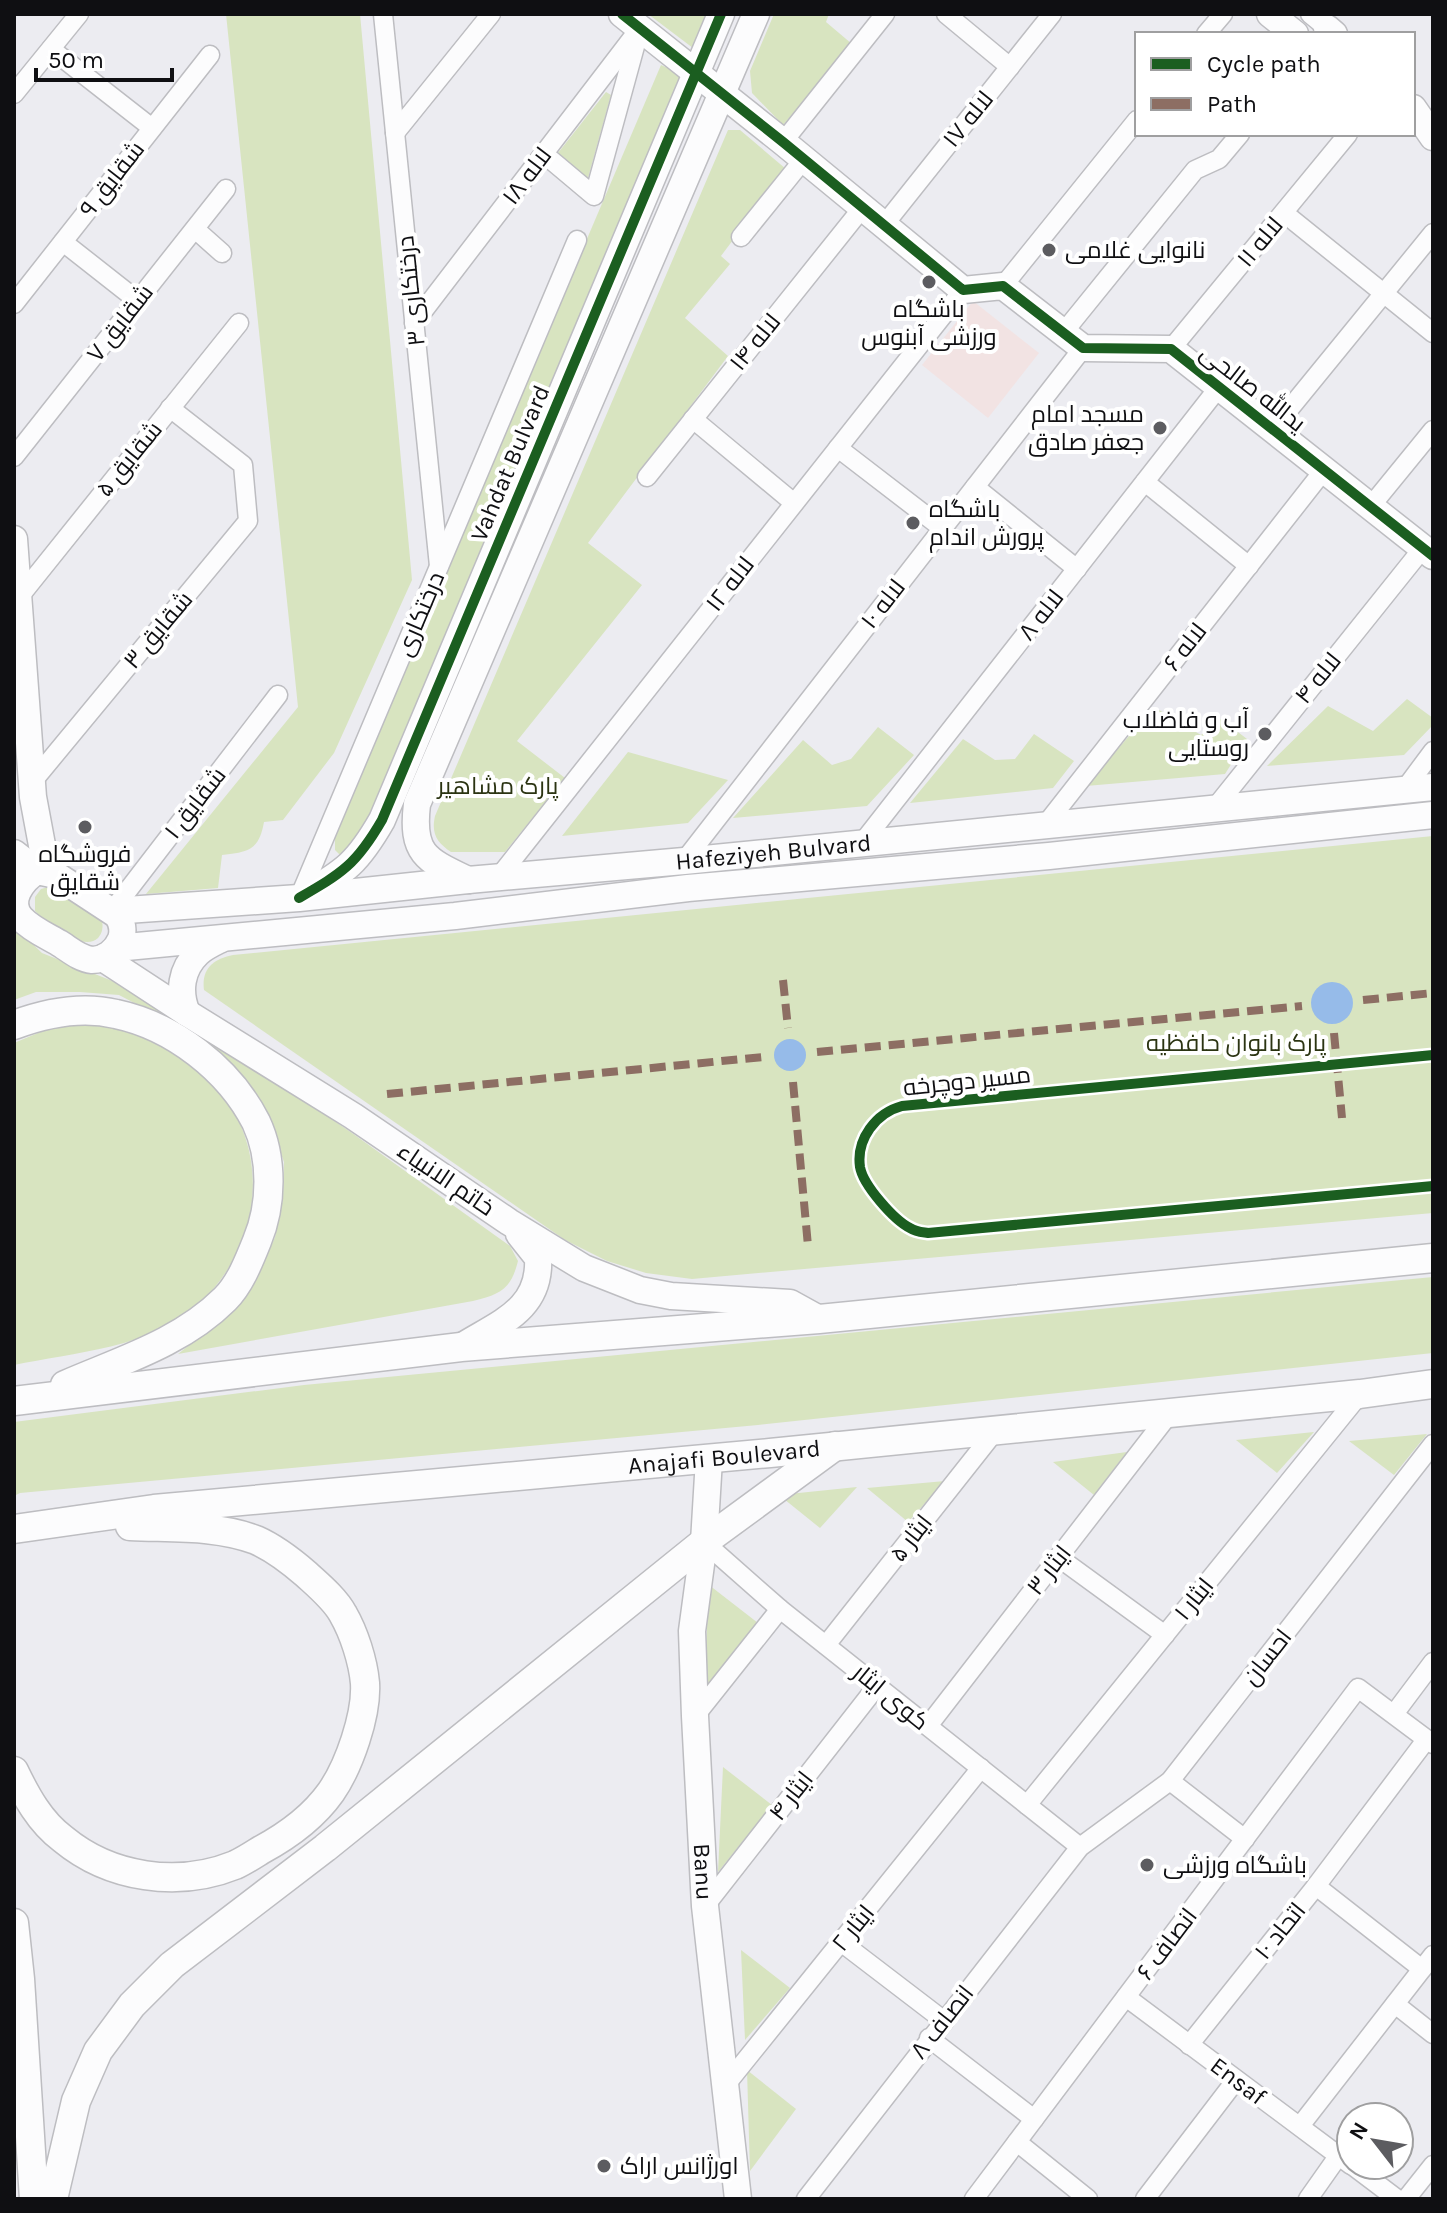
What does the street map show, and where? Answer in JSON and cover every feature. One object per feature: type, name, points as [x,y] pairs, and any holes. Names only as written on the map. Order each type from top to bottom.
[{"type":"main road","name":"Vahdat Bulvard","points":[[299,898],[350,866],[382,820],[721,14]]},
{"type":"main road","name":"Vahdat Bulvard","points":[[468,880],[447,870],[421,850],[415,834],[417,804],[756,14]]},
{"type":"main road","points":[[1270,14],[1292,32]]},
{"type":"main road","points":[[631,21],[963,290],[1003,286],[1073,341]]},
{"type":"main road","name":"یدالله صالحی","points":[[1073,341],[1171,349],[1428,552]]},
{"type":"main road","points":[[14,539],[42,871]]},
{"type":"main road","name":"Hafeziyeh Bulvard","points":[[112,911],[299,898],[1433,787]]},
{"type":"main road","points":[[14,815],[22,810],[33,789]]},
{"type":"main road","name":"Hafeziyeh Bulvard","points":[[110,953],[688,888],[1049,856],[1433,815]]},
{"type":"main road","points":[[1046,824],[1049,856]]},
{"type":"main road","points":[[14,853],[42,871],[56,875],[120,919],[121,937],[110,953],[94,960],[83,958],[28,924],[16,910],[18,891],[26,879],[42,871]]},
{"type":"main road","points":[[187,1013],[181,996],[186,972],[198,952],[223,938]]},
{"type":"main road","name":"خاتم الانبیاء","points":[[110,953],[187,1013],[353,1116],[509,1222],[584,1268],[640,1290],[671,1296],[790,1303],[819,1319]]},
{"type":"main road","points":[[14,1025],[37,1016],[77,1010],[113,1013],[153,1024],[195,1049],[231,1085],[256,1123],[266,1156],[269,1188],[264,1224],[249,1263],[227,1297],[199,1323],[164,1343],[25,1399]]},
{"type":"main road","points":[[461,1347],[518,1310],[533,1293],[537,1282],[538,1258],[509,1222]]},
{"type":"main road","points":[[25,1399],[461,1347],[819,1319],[1433,1258]]},
{"type":"main road","name":"Anajafi Boulevard","points":[[14,1529],[154,1509],[709,1459],[1360,1394],[1433,1384]]},
{"type":"main road","points":[[53,2199],[76,2101],[98,2051],[132,2005],[172,1965],[325,1848],[704,1542],[837,1445]]},
{"type":"main road","name":"Banu","points":[[709,1459],[704,1542],[692,1631],[695,1716],[705,1906],[738,2199]]},
{"type":"main road","points":[[14,1771],[39,1815],[62,1839],[95,1860],[126,1872],[162,1878],[195,1875],[234,1865],[273,1844],[302,1822],[331,1792],[349,1756],[361,1719],[365,1683],[357,1647],[342,1611],[288,1558],[257,1541],[218,1530],[65,1523]]},
{"type":"main road","points":[[14,1923],[34,2199]]},
{"type":"street","points":[[14,94],[79,14]]},
{"type":"street","name":"درختکاری ۳","points":[[383,14],[439,569]]},
{"type":"street","points":[[395,133],[491,14]]},
{"type":"street","points":[[783,142],[885,14]]},
{"type":"street","points":[[946,14],[1010,67]]},
{"type":"street","name":"لاله ۱۷","points":[[884,225],[1052,14]]},
{"type":"street","points":[[1208,32],[1223,14]]},
{"type":"street","points":[[544,154],[594,196],[631,21]]},
{"type":"street","name":"لاله ۱۸","points":[[414,323],[544,154],[631,21]]},
{"type":"street","points":[[51,49],[152,128]]},
{"type":"street","name":"شقایق ۹","points":[[14,304],[210,55]]},
{"type":"street","points":[[1003,286],[1135,122]]},
{"type":"street","name":"لاله ۱۰","points":[[684,861],[975,487],[1073,341],[1195,170],[1219,159],[1238,136]]},
{"type":"street","name":"لاله ۱۱","points":[[1171,349],[1346,136]]},
{"type":"street","points":[[741,237],[804,159]]},
{"type":"street","name":"شقایق ۷","points":[[14,457],[226,189]]},
{"type":"street","name":"لاله ۱۴","points":[[647,477],[863,207]]},
{"type":"street","points":[[1284,213],[1433,333]]},
{"type":"street","points":[[195,229],[222,253]]},
{"type":"street","points":[[1273,429],[1433,233]]},
{"type":"street","name":"درختکاری","points":[[299,898],[577,240]]},
{"type":"street","points":[[63,242],[138,301]]},
{"type":"street","name":"لاله ۱۲","points":[[498,878],[963,290]]},
{"type":"street","name":"شقایق ۵","points":[[20,596],[239,323]]},
{"type":"street","name":"لاله ۸","points":[[862,843],[1219,387]]},
{"type":"street","name":"شقایق ۳","points":[[33,789],[248,521],[243,465],[170,408]]},
{"type":"street","points":[[693,419],[794,503]]},
{"type":"street","points":[[1371,506],[1433,430]]},
{"type":"street","points":[[838,448],[942,528]]},
{"type":"street","name":"لاله ۶","points":[[1046,824],[1324,470]]},
{"type":"street","points":[[1145,482],[1249,566]]},
{"type":"street","points":[[975,487],[1077,569]]},
{"type":"street","name":"لاله ۴","points":[[1214,809],[1428,552]]},
{"type":"street","name":"شقایق ۱","points":[[112,911],[278,695]]},
{"type":"street","points":[[1404,790],[1433,751]]},
{"type":"street","name":"ایثار ۱","points":[[1027,1805],[1360,1394]]},
{"type":"street","name":"ایثار ۳","points":[[928,1726],[1170,1413]]},
{"type":"street","name":"ایثار ۵","points":[[826,1645],[996,1430]]},
{"type":"street","name":"احسان","points":[[1080,1847],[1170,1781],[1433,1444]]},
{"type":"street","name":"کوی ایثار","points":[[704,1542],[780,1609],[1080,1847]]},
{"type":"street","points":[[1058,1557],[1165,1635]]},
{"type":"street","points":[[695,1716],[780,1609]]},
{"type":"street","points":[[1430,1742],[1394,1714],[1433,1662]]},
{"type":"street","name":"ایثار ۴","points":[[705,1906],[877,1686]]},
{"type":"street","name":"انصاف ۶","points":[[974,2199],[1358,1688],[1394,1714]]},
{"type":"street","name":"اتحاد ۱۰","points":[[1189,2045],[1430,1742]]},
{"type":"street","name":"ایثار ۲","points":[[724,2087],[981,1768]]},
{"type":"street","points":[[1170,1781],[1245,1839]]},
{"type":"street","name":"انصاف ۸","points":[[806,2199],[1080,1847]]},
{"type":"street","points":[[1300,2126],[1427,1962],[1316,1886]]},
{"type":"street","points":[[841,1942],[943,2020]]},
{"type":"street","name":"Ensaf","points":[[1126,1997],[1335,2153]]},
{"type":"street","points":[[1395,2004],[1433,2034]]},
{"type":"street","points":[[929,2038],[1034,2119]]},
{"type":"street","points":[[1145,2199],[1236,2080]]},
{"type":"street","points":[[1017,2142],[1088,2199]]},
{"type":"street","points":[[1406,2199],[1433,2165]]},
{"type":"street","points":[[1308,2199],[1335,2173]]},
{"type":"street","name":"Ensaf","points":[[1373,2181],[1397,2199]]},
{"type":"shaded area","points":[[973,301],[1039,353],[988,418],[922,365]]},
{"type":"green space","points":[[226,14],[360,14],[412,580],[334,753],[283,820],[264,822],[256,844],[246,851],[222,855],[218,888],[146,894],[298,707]]},
{"type":"green space","points":[[648,14],[708,14],[693,48]]},
{"type":"green space","points":[[774,14],[829,14],[826,22],[852,44],[783,125],[752,93],[750,71]]},
{"type":"green space","points":[[661,65],[679,73],[680,93],[371,824],[342,857],[335,850],[335,837],[343,812]]},
{"type":"green space","points":[[606,92],[611,95],[588,178],[558,153]]},
{"type":"green space","name":"پارک مشاهیر","points":[[728,130],[740,130],[786,169],[721,256],[730,264],[685,318],[728,356],[588,543],[642,585],[517,741],[565,778],[505,852],[451,852],[436,837],[435,816]]},
{"type":"green space","points":[[1407,699],[1433,718],[1433,725],[1404,755],[1267,766],[1328,706],[1373,731]]},
{"type":"green space","points":[[1154,707],[1201,735],[1221,719],[1247,739],[1225,774],[1086,786]]},
{"type":"green space","points":[[878,727],[914,755],[867,806],[733,818],[803,740],[832,765],[851,759]]},
{"type":"green space","points":[[1034,734],[1074,761],[1053,788],[910,803],[963,739],[995,760],[1015,759]]},
{"type":"green space","points":[[628,752],[728,780],[688,823],[562,836]]},
{"type":"green space","name":"پارک بانوان حافظیه","points":[[1433,836],[1433,1213],[692,1279],[646,1273],[607,1261],[565,1240],[204,990],[205,976],[210,966],[233,955]]},
{"type":"green space","points":[[52,886],[102,919],[98,938],[91,942],[74,939],[35,911],[35,897],[41,889]]},
{"type":"green space","points":[[14,926],[42,953],[139,994],[227,1048],[510,1246],[518,1261],[508,1284],[498,1293],[473,1301],[178,1354],[237,1307],[258,1277],[275,1237],[283,1199],[284,1162],[274,1134],[244,1081],[220,1054],[180,1027],[119,995],[36,992],[14,1000]]},
{"type":"green space","points":[[78,1025],[120,1029],[161,1042],[214,1082],[233,1109],[246,1138],[252,1168],[252,1197],[247,1227],[236,1255],[219,1282],[179,1320],[135,1340],[14,1365],[14,1043],[50,1028]]},
{"type":"green space","points":[[1433,1277],[1433,1353],[758,1425],[20,1493],[14,1496],[14,1422],[304,1385]]},
{"type":"green space","points":[[1314,1432],[1277,1473],[1236,1440]]},
{"type":"green space","points":[[1427,1434],[1394,1475],[1349,1441]]},
{"type":"green space","points":[[1127,1452],[1094,1495],[1053,1462]]},
{"type":"green space","points":[[945,1481],[908,1522],[867,1488]]},
{"type":"green space","points":[[857,1487],[820,1528],[779,1495]]},
{"type":"green space","points":[[709,1585],[758,1623],[704,1690]]},
{"type":"green space","points":[[723,1767],[772,1805],[718,1872]]},
{"type":"green space","points":[[741,1950],[790,1988],[745,2040]]},
{"type":"green space","points":[[747,2070],[796,2109],[750,2171]]},
{"type":"water","points":[[1332,982],[1347,988],[1353,1003],[1347,1018],[1332,1024],[1317,1018],[1311,1003],[1317,988]]},
{"type":"water","points":[[790,1039],[801,1044],[806,1055],[801,1066],[790,1071],[779,1066],[774,1055],[779,1044]]},
{"type":"marked path","points":[[783,980],[788,1028]]},
{"type":"marked path","points":[[1363,1000],[1433,993]]},
{"type":"marked path","points":[[817,1052],[1302,1006]]},
{"type":"marked path","points":[[1334,1033],[1342,1118]]},
{"type":"marked path","points":[[387,1094],[763,1057]]},
{"type":"marked path","points":[[793,1082],[808,1246]]},
{"type":"cycle path","points":[[622,14],[963,290],[1003,286],[1083,348],[1171,349],[1433,556]]},
{"type":"cycle path","points":[[299,898],[326,882],[356,858],[382,820],[721,14]]},
{"type":"cycle path","name":"مسیر دوچرخه","points":[[1433,1055],[902,1106],[876,1121],[865,1137],[860,1157],[862,1174],[880,1201],[903,1224],[928,1233],[1433,1186]]},
{"type":"place","name":"نانوایی غلامی","points":[[1049,250]]},
{"type":"place","name":"باشگاه ورزشی آبنوس","points":[[929,282]]},
{"type":"place","name":"مسجد امام جعفر صادق","points":[[1160,428]]},
{"type":"place","name":"باشگاه پرورش اندام","points":[[913,523]]},
{"type":"place","name":"آب و فاضلاب روستایی","points":[[1265,734]]},
{"type":"place","name":"فروشگاه شقایق","points":[[85,827]]},
{"type":"place","name":"باشگاه ورزشی","points":[[1147,1865]]},
{"type":"place","name":"اورژانس اراک","points":[[604,2166]]}]
